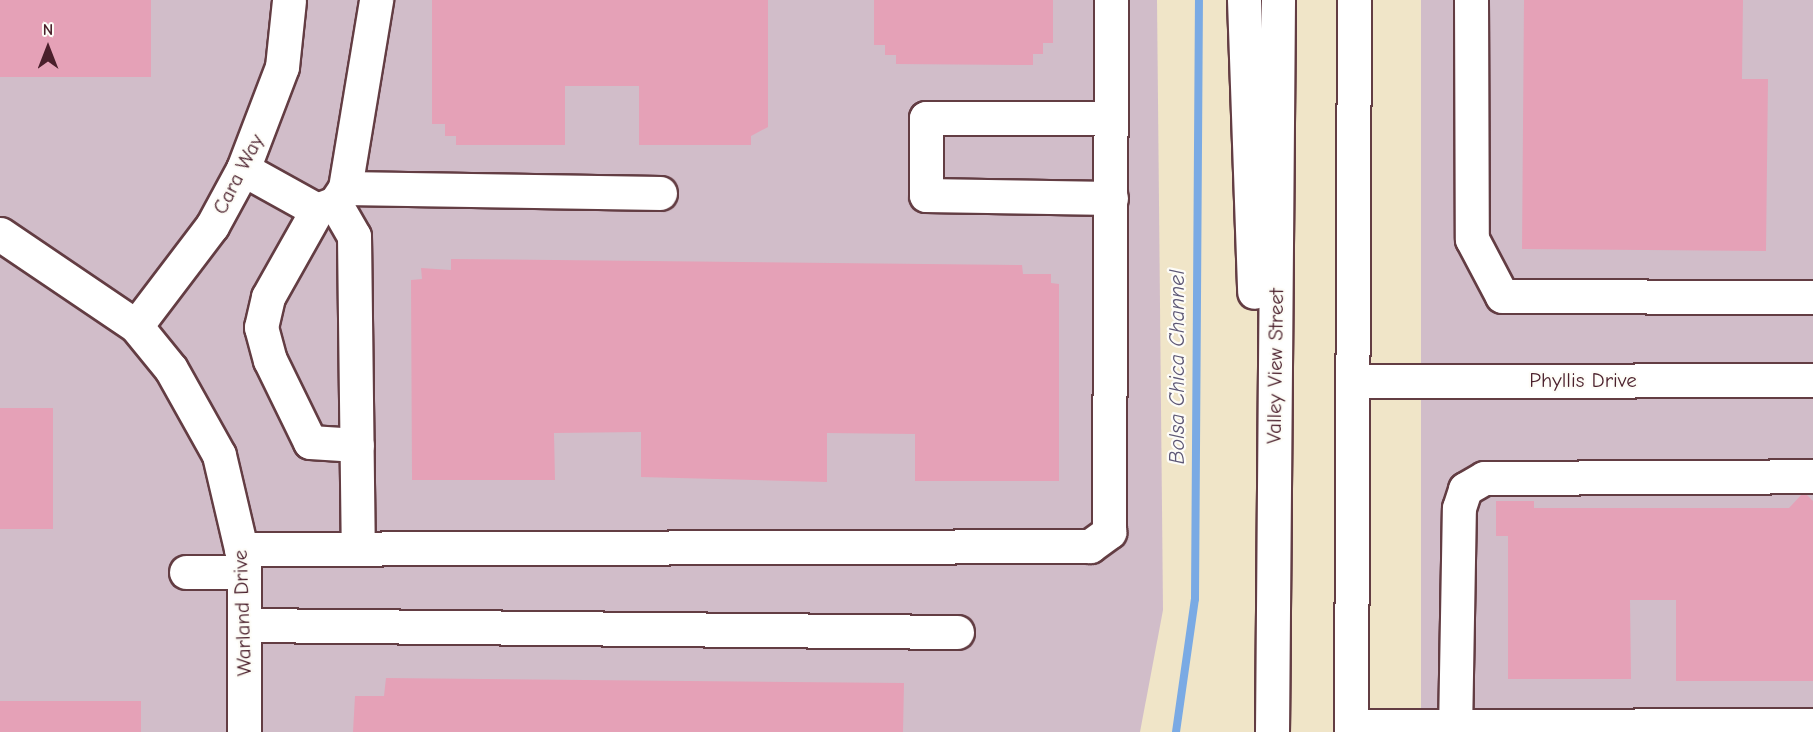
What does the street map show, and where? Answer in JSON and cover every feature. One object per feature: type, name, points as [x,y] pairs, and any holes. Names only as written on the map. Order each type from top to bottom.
[{"type":"main road","name":"Cara Way","points":[[136,326],[212,226],[243,169],[282,67],[289,0]]},
{"type":"main road","points":[[357,445],[310,442],[270,360],[261,327],[268,297],[332,200],[376,0]]},
{"type":"main road","points":[[186,572],[243,561],[358,548],[1090,546],[1109,532],[1112,0]]},
{"type":"main road","points":[[1244,0],[1255,294],[1275,348]]},
{"type":"main road","name":"Valley View Street","points":[[1272,732],[1278,0]]},
{"type":"main road","points":[[1354,0],[1351,729],[1813,725]]},
{"type":"main road","points":[[1471,0],[1472,239],[1502,296],[1813,297]]},
{"type":"main road","points":[[1111,118],[926,118],[926,195],[1111,198]]},
{"type":"main road","points":[[243,169],[332,200],[660,193]]},
{"type":"main road","points":[[332,200],[354,236],[358,548]]},
{"type":"main road","name":"Warland Drive","points":[[0,234],[136,326],[171,369],[219,455],[243,561],[244,732]]},
{"type":"main road","name":"Phyllis Drive","points":[[1352,381],[1813,381]]},
{"type":"main road","points":[[1455,729],[1459,508],[1465,489],[1484,478],[1813,476]]},
{"type":"main road","points":[[244,625],[957,632]]},
{"type":"shaded area","points":[[0,0],[1157,0],[1163,610],[1140,732],[0,732]]},
{"type":"shaded area","points":[[1421,0],[1813,0],[1813,732],[1421,732]]},
{"type":"building","points":[[0,0],[151,0],[151,77],[0,77]]},
{"type":"building","points":[[432,0],[768,0],[768,127],[751,136],[751,145],[639,145],[639,86],[565,86],[565,145],[456,145],[456,136],[445,136],[445,124],[432,124]]},
{"type":"building","points":[[874,0],[1053,0],[1053,43],[1043,43],[1043,54],[1033,54],[1033,65],[896,64],[896,55],[885,55],[885,45],[874,45]]},
{"type":"building","points":[[1524,0],[1743,0],[1742,79],[1768,79],[1766,251],[1522,249]]},
{"type":"building","points":[[451,259],[1022,265],[1023,274],[1051,274],[1051,283],[1059,284],[1059,481],[915,481],[915,434],[827,433],[827,482],[641,477],[641,432],[554,433],[555,480],[412,480],[411,280],[422,279],[421,268],[451,270]]},
{"type":"building","points":[[0,408],[53,408],[53,529],[0,529]]},
{"type":"building","points":[[1804,492],[1813,501],[1813,681],[1676,681],[1676,600],[1630,600],[1631,679],[1508,679],[1508,536],[1496,536],[1496,501],[1534,501],[1534,508],[1789,508]]},
{"type":"building","points":[[386,678],[904,683],[903,732],[353,732],[355,696],[384,696]]},
{"type":"building","points":[[0,701],[141,701],[141,732],[0,732]]},
{"type":"waterway","name":"Bolsa Chica Channel","points":[[1176,732],[1195,599],[1199,0]]}]
